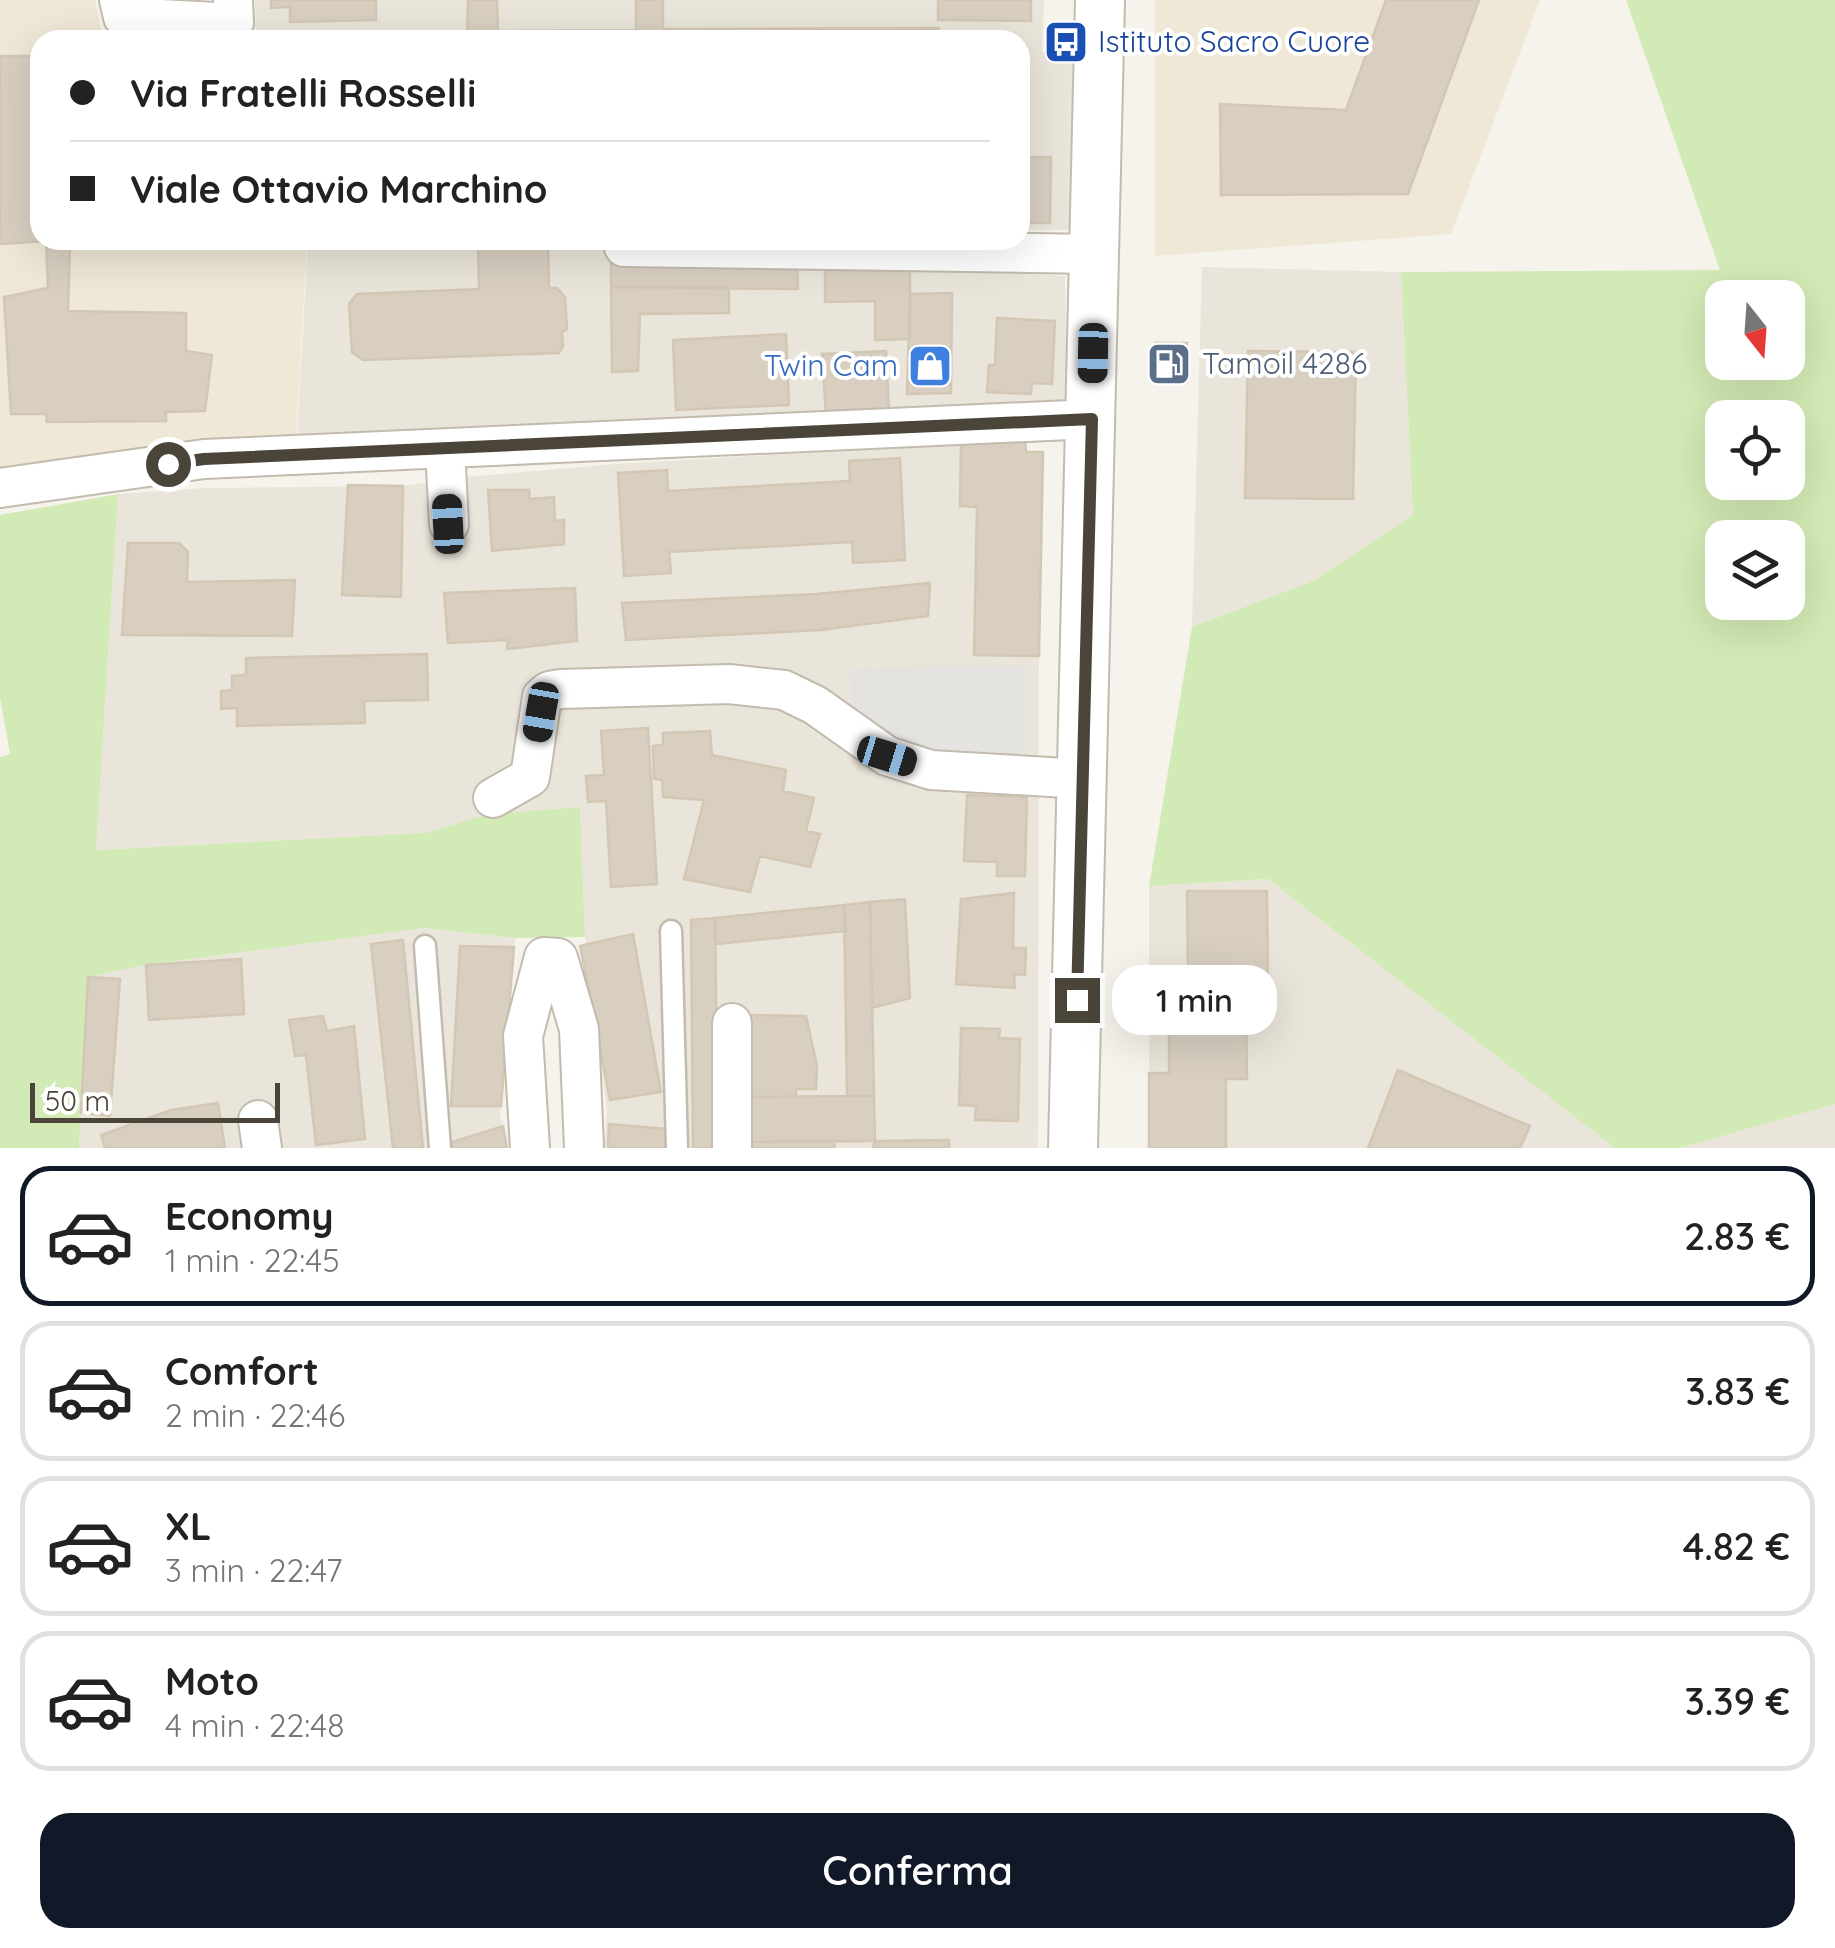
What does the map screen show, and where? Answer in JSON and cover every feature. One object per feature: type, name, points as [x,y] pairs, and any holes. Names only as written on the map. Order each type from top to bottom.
[{"type":"street","points":[[119,0],[123,17],[234,23],[234,0]]},
{"type":"street","points":[[1073,1148],[1100,0]]},
{"type":"street","points":[[826,250],[1095,254]]},
{"type":"street","points":[[0,488],[204,459],[1092,419]]},
{"type":"street","points":[[445,448],[448,524]]},
{"type":"street","points":[[493,798],[530,777],[542,697],[560,688],[729,684],[784,690],[815,705],[887,756],[930,770],[1082,780]]},
{"type":"street","points":[[530,1148],[523,1036],[544,957],[558,958],[579,1030],[584,1148]]},
{"type":"street","points":[[732,1023],[732,1148]]},
{"type":"lane","points":[[672,930],[677,1148]]},
{"type":"lane","points":[[425,946],[440,1148]]},
{"type":"shaded area","points":[[0,0],[95,0],[101,30],[30,30],[30,250],[306,250],[296,439],[0,471]]},
{"type":"shaded area","points":[[255,0],[1044,0],[1042,52],[1072,51],[1074,230],[1030,230],[1030,30],[256,30]]},
{"type":"shaded area","points":[[1155,0],[1540,0],[1451,234],[1155,256]]},
{"type":"shaded area","points":[[307,250],[611,250],[612,261],[910,266],[1065,276],[1068,404],[297,437]]},
{"type":"shaded area","points":[[1202,267],[1401,272],[1413,515],[1313,581],[1192,627]]},
{"type":"shaded area","points":[[1025,440],[1027,452],[1043,452],[1038,1148],[604,1148],[607,1112],[585,937],[580,807],[489,814],[425,833],[96,850],[118,494],[205,488],[403,486],[617,464]]},
{"type":"shaded area","points":[[1024,666],[1025,756],[916,756],[851,716],[850,668]]},
{"type":"shaded area","points":[[1268,879],[1615,1148],[1149,1148],[1149,886]]},
{"type":"shaded area","points":[[425,928],[515,938],[500,1114],[508,1148],[79,1148],[88,977],[145,965]]},
{"type":"shaded area","points":[[1835,1104],[1835,1148],[1680,1148]]},
{"type":"green space","points":[[1626,0],[1835,0],[1835,1104],[1680,1148],[1615,1148],[1268,879],[1149,886],[1192,627],[1313,581],[1413,515],[1401,272],[1720,270]]},
{"type":"green space","points":[[118,494],[96,850],[425,833],[489,814],[580,807],[585,937],[515,938],[425,928],[145,965],[88,977],[79,1148],[0,1148],[0,757],[10,754],[0,697],[0,515]]},
{"type":"building","points":[[271,0],[376,0],[376,20],[290,22],[290,7],[271,8]]},
{"type":"building","points":[[468,0],[497,0],[498,30],[467,30]]},
{"type":"building","points":[[636,0],[663,0],[663,30],[636,30]]},
{"type":"building","points":[[938,0],[1031,0],[1031,21],[938,20]]},
{"type":"building","points":[[1386,0],[1479,0],[1408,194],[1221,195],[1220,104],[1346,110]]},
{"type":"building","points":[[939,28],[939,30],[663,30]]},
{"type":"building","points":[[0,56],[30,56],[30,242],[0,244]]},
{"type":"building","points":[[1030,157],[1051,157],[1050,223],[1030,223]]},
{"type":"building","points":[[46,250],[70,250],[68,311],[186,313],[186,351],[212,355],[205,411],[166,412],[166,421],[47,422],[46,414],[11,414],[4,297],[48,288]]},
{"type":"building","points":[[478,250],[548,250],[549,288],[557,288],[565,297],[567,329],[562,332],[559,353],[363,360],[352,352],[349,304],[357,294],[479,289]]},
{"type":"building","points":[[611,261],[797,264],[798,289],[611,287]]},
{"type":"building","points":[[825,265],[910,266],[910,339],[875,340],[875,301],[825,302]]},
{"type":"building","points":[[611,287],[729,288],[729,313],[640,314],[638,371],[612,372]]},
{"type":"building","name":"Twin Cam","points":[[952,293],[951,393],[907,394],[910,294]]},
{"type":"building","points":[[997,318],[1055,321],[1052,384],[1032,383],[1031,394],[987,392],[989,365],[995,365]]},
{"type":"building","points":[[786,334],[789,405],[676,410],[673,340]]},
{"type":"building","points":[[1156,343],[1187,343],[1187,382],[1156,382]]},
{"type":"building","points":[[886,351],[889,411],[826,414],[822,354]]},
{"type":"building","points":[[1248,351],[1356,352],[1353,499],[1245,498]]},
{"type":"building","points":[[1025,440],[1026,452],[1043,452],[1039,656],[974,655],[977,507],[960,506],[961,442]]},
{"type":"building","points":[[900,458],[905,560],[853,563],[852,542],[669,552],[671,573],[624,576],[618,473],[667,470],[668,491],[850,481],[849,461]]},
{"type":"building","points":[[348,485],[403,486],[401,597],[342,595]]},
{"type":"building","points":[[488,490],[529,490],[530,499],[554,497],[555,521],[564,520],[564,544],[492,551]]},
{"type":"building","points":[[128,543],[179,543],[188,552],[187,582],[295,580],[292,636],[122,635]]},
{"type":"building","points":[[930,583],[928,616],[821,630],[626,640],[622,603],[817,594]]},
{"type":"building","points":[[575,588],[577,641],[507,649],[508,640],[448,643],[444,593]]},
{"type":"building","points":[[427,654],[428,700],[364,701],[365,723],[237,726],[237,708],[221,709],[221,691],[232,690],[232,676],[246,675],[246,658]]},
{"type":"building","points":[[648,728],[657,884],[611,887],[606,801],[588,802],[586,776],[604,775],[601,731]]},
{"type":"building","points":[[710,731],[712,755],[786,770],[783,791],[814,798],[806,831],[820,834],[810,867],[760,856],[750,892],[684,879],[704,800],[663,797],[662,780],[654,779],[653,746],[663,745],[663,733]]},
{"type":"building","points":[[967,795],[1027,797],[1025,876],[997,876],[997,862],[964,861]]},
{"type":"building","points":[[1187,891],[1267,891],[1268,991],[1246,991],[1247,1079],[1226,1079],[1226,1148],[1149,1148],[1149,1073],[1169,1073],[1169,979],[1188,979]]},
{"type":"building","points":[[1014,893],[1013,948],[1026,948],[1025,975],[1014,974],[1015,988],[956,984],[961,899]]},
{"type":"building","points":[[905,899],[910,998],[872,1008],[870,902]]},
{"type":"building","points":[[870,902],[874,1096],[847,1096],[844,905]]},
{"type":"building","points":[[844,905],[846,931],[716,944],[715,918]]},
{"type":"building","points":[[715,918],[718,1148],[693,1148],[691,920]]},
{"type":"building","points":[[633,934],[661,1092],[610,1100],[580,946]]},
{"type":"building","points":[[403,940],[423,1148],[393,1148],[371,944]]},
{"type":"building","points":[[460,946],[514,947],[501,1106],[451,1106]]},
{"type":"building","points":[[241,959],[244,1014],[149,1020],[146,965]]},
{"type":"building","points":[[88,977],[120,979],[110,1116],[81,1113]]},
{"type":"building","points":[[741,1015],[806,1016],[817,1066],[816,1089],[796,1089],[796,1097],[742,1097]]},
{"type":"building","points":[[323,1016],[327,1031],[354,1026],[365,1139],[316,1145],[306,1055],[295,1056],[289,1020]]},
{"type":"building","points":[[961,1028],[1000,1029],[999,1038],[1020,1039],[1018,1121],[975,1120],[976,1106],[959,1105]]},
{"type":"building","points":[[1398,1070],[1530,1126],[1520,1148],[1368,1148]]},
{"type":"building","points":[[874,1096],[875,1141],[742,1142],[742,1097]]},
{"type":"building","points":[[218,1103],[225,1148],[105,1148],[101,1135],[171,1110]]},
{"type":"building","points":[[609,1124],[666,1129],[665,1148],[608,1148]]},
{"type":"building","points":[[503,1126],[507,1148],[450,1148],[449,1143]]},
{"type":"building","points":[[949,1140],[949,1148],[873,1148],[875,1141]]},
{"type":"building","points":[[834,1141],[835,1148],[742,1148],[742,1142]]},
{"type":"place","name":"Istituto Sacro Cuore","points":[[1066,42]]},
{"type":"place","name":"Tamoil 4286","points":[[1169,364]]},
{"type":"place","name":"Twin Cam","points":[[930,366]]},
{"type":"route","points":[[168,464],[204,459],[1092,419],[1077,1000]]}]
